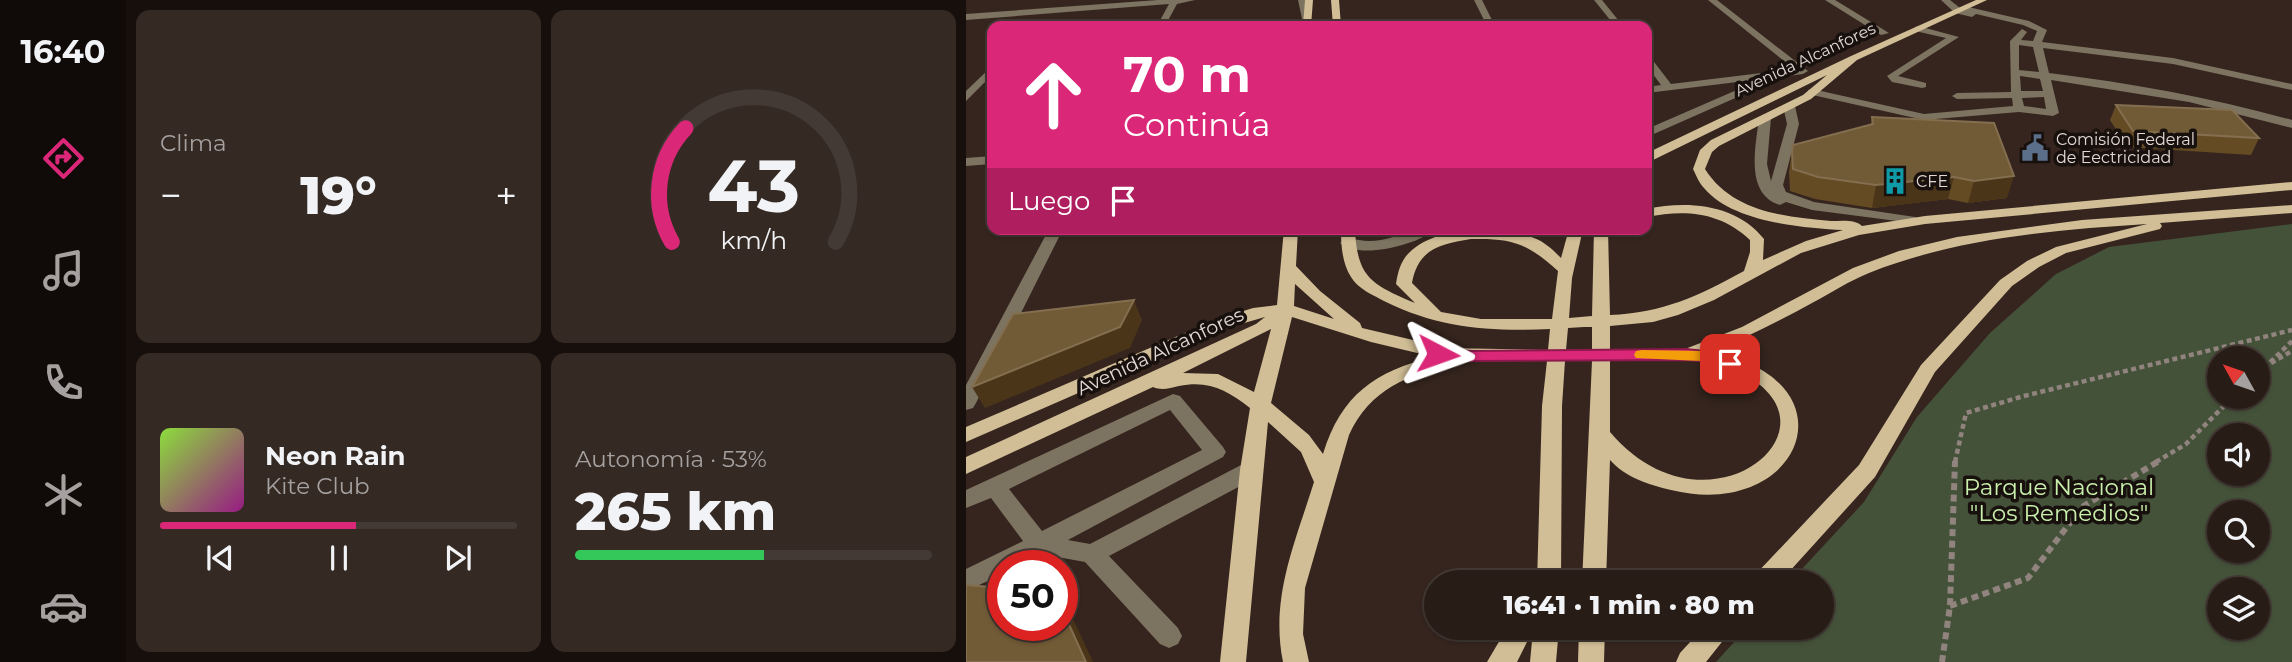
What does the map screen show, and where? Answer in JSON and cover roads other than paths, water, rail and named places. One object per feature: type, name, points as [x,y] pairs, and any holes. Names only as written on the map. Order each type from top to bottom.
[{"type":"main road","points":[[1307,21],[1309,0]]},
{"type":"main road","points":[[1335,0],[1337,21]]},
{"type":"main road","name":"Avenida Alcanfores","points":[[1652,144],[1884,33],[1955,4],[1983,0]]},
{"type":"main road","name":"Avenida Alcanfores","points":[[1652,156],[1918,29],[1955,4]]},
{"type":"main road","points":[[1854,58],[1812,92],[1727,136],[1706,150],[1699,169],[1706,183],[1743,207],[1783,220],[1821,225],[1902,224],[2292,186]]},
{"type":"main road","points":[[1652,213],[1666,209],[1694,209],[1731,218],[1747,227],[1757,239],[1758,252],[1751,273]]},
{"type":"main road","points":[[1687,355],[1748,331],[1859,271],[1904,254],[1957,242],[2082,224],[2292,209]]},
{"type":"main road","points":[[1775,570],[1867,471],[1928,369],[2006,284],[2033,264],[2061,250],[2208,213]]},
{"type":"main road","points":[[1348,236],[1358,276],[1398,302],[1444,320],[1485,326],[1533,325],[1650,317],[1686,307],[1815,242],[1902,224]]},
{"type":"main road","points":[[1233,662],[1251,470],[1260,407],[1285,310],[1292,235]]},
{"type":"main road","points":[[1444,320],[1404,284],[1403,271],[1412,257],[1429,245],[1469,236],[1507,235],[1529,240],[1564,273]]},
{"type":"main road","points":[[1548,570],[1552,406],[1564,273],[1574,235]]},
{"type":"main road","points":[[1595,570],[1601,411],[1600,240]]},
{"type":"main road","points":[[1289,268],[1314,294],[1362,334]]},
{"type":"main road","name":"Avenida Alcanfores","points":[[966,435],[1221,324],[1267,310],[1285,310]]},
{"type":"main road","points":[[1285,310],[1406,348],[1471,356],[1711,357],[1749,370],[1775,392],[1788,413],[1787,438],[1773,463],[1747,480],[1720,487],[1689,487],[1654,479],[1627,464],[1600,434]]},
{"type":"main road","name":"Avenida Alcanfores","points":[[966,466],[1262,328],[1285,310]]},
{"type":"main road","points":[[1296,662],[1290,634],[1293,588],[1324,481],[1339,435],[1351,410],[1370,392],[1412,368],[1471,356]]},
{"type":"main road","points":[[1128,392],[1204,377],[1220,380],[1294,431],[1308,447],[1324,481]]},
{"type":"main road","points":[[1500,662],[1515,640]]},
{"type":"main road","points":[[1543,662],[1545,640]]},
{"type":"main road","points":[[1591,662],[1592,640]]},
{"type":"main road","points":[[1689,662],[1709,640]]},
{"type":"street","points":[[1037,21],[1057,0]]},
{"type":"street","points":[[966,17],[1191,0]]},
{"type":"street","points":[[1302,0],[1306,21]]},
{"type":"street","points":[[1478,0],[1488,21]]},
{"type":"street","points":[[1598,0],[1615,21]]},
{"type":"street","points":[[1712,0],[1803,71]]},
{"type":"street","points":[[1829,0],[1884,33]]},
{"type":"street","points":[[1164,21],[1175,1]]},
{"type":"street","points":[[1812,92],[1924,117],[2019,109],[2053,113],[2037,43],[2042,30],[2037,26],[1955,4]]},
{"type":"street","points":[[2007,20],[2025,29],[2015,42],[2015,84],[2019,109]]},
{"type":"street","points":[[1918,29],[1954,37]]},
{"type":"street","points":[[1922,85],[1892,76],[1967,30]]},
{"type":"street","points":[[2015,42],[2173,61],[2233,78],[2292,87]]},
{"type":"street","points":[[2014,62],[2045,80]]},
{"type":"street","points":[[1652,66],[1669,88]]},
{"type":"street","points":[[1652,90],[1803,71]]},
{"type":"street","points":[[966,98],[987,75]]},
{"type":"street","name":"Avenida Alcanfores","points":[[1652,131],[1779,75]]},
{"type":"street","points":[[1988,83],[2015,84],[2045,80]]},
{"type":"street","points":[[1957,96],[2045,80],[2160,91],[2209,101],[2292,124]]},
{"type":"street","points":[[2209,101],[2219,91]]},
{"type":"street","points":[[1789,106],[1793,124],[1776,185],[1780,195],[1812,206],[1902,224]]},
{"type":"street","points":[[1765,118],[1760,178],[1771,196],[1807,210],[1902,224]]},
{"type":"street","points":[[966,162],[987,160]]},
{"type":"street","points":[[966,403],[1053,235]]},
{"type":"street","points":[[1348,236],[1369,248],[1389,245],[1413,235]]},
{"type":"street","points":[[966,500],[1173,401],[1216,452],[966,581]]},
{"type":"street","points":[[1092,554],[1251,470]]},
{"type":"street","points":[[994,486],[1039,544],[1092,554],[1169,636]]},
{"type":"place","name":"Comisión Federal de Eectricidad","points":[[2035,148]]},
{"type":"place","name":"CFE","points":[[1895,181]]},
{"type":"park label","name":"Parque Nacional \"Los Remedios\"","points":[[2059,500]]}]
